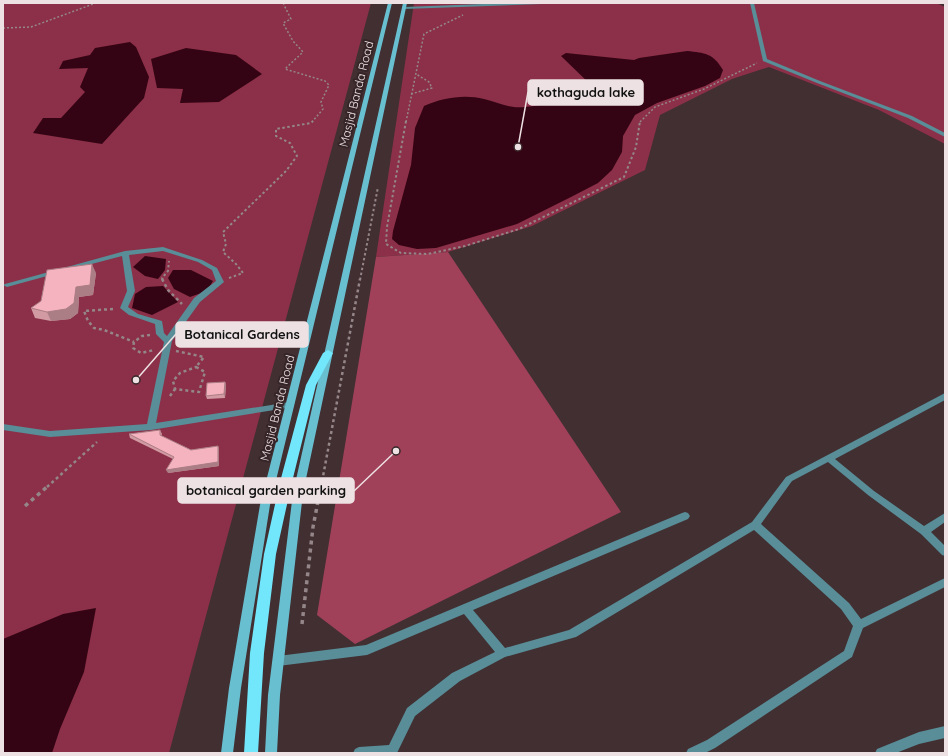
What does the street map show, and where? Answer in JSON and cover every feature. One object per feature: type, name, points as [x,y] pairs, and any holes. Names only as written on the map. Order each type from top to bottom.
[{"type":"main road","name":"Masjid Banda Road","points":[[227,753],[235,688],[265,505],[390,3]]},
{"type":"main road","points":[[270,753],[278,661],[298,493],[404,5]]},
{"type":"main road","points":[[251,753],[257,653],[270,554],[286,482],[311,385],[328,353]]},
{"type":"street","points":[[404,5],[542,3]]},
{"type":"street","points":[[752,3],[765,60],[792,72],[912,118],[945,135]]},
{"type":"street","points":[[7,285],[125,253],[163,249],[182,254],[215,269],[220,282],[197,300],[168,341],[151,427]]},
{"type":"street","points":[[125,253],[131,291],[124,308],[130,314],[148,318],[159,323],[160,334],[168,341]]},
{"type":"street","points":[[359,753],[393,752],[411,712],[456,677],[503,653],[572,634],[755,525],[789,479],[945,396]]},
{"type":"street","points":[[3,428],[50,434],[151,427],[290,405]]},
{"type":"street","points":[[828,458],[871,493],[924,531],[945,552]]},
{"type":"street","points":[[278,661],[367,650],[685,516]]},
{"type":"street","points":[[924,531],[945,517]]},
{"type":"street","points":[[755,525],[845,606],[859,624]]},
{"type":"street","points":[[692,753],[711,744],[848,654],[859,624],[945,582]]},
{"type":"street","points":[[465,608],[503,653]]},
{"type":"street","points":[[881,753],[919,738],[945,732]]},
{"type":"path","points":[[3,28],[31,27],[96,3]]},
{"type":"path","points":[[220,282],[243,273],[238,265],[229,259],[223,252],[226,244],[223,232],[286,171],[296,156],[290,143],[276,136],[276,129],[311,123],[323,109],[321,102],[329,86],[325,81],[285,69],[303,52],[301,47],[293,42],[289,32],[284,27],[283,23],[291,19],[283,3]]},
{"type":"path","points":[[479,5],[460,17],[424,34],[411,94],[387,227],[386,244],[401,253],[428,254],[464,246],[519,228],[624,177],[636,148],[640,121],[655,107],[704,89],[765,60]]},
{"type":"path","points":[[411,94],[432,88],[429,82],[416,74]]},
{"type":"path","points":[[302,624],[313,527],[378,186]]},
{"type":"path","points":[[168,271],[162,278],[168,290],[173,295]]},
{"type":"path","points":[[124,308],[84,311],[88,321],[94,328],[104,330],[134,342]]},
{"type":"path","points":[[160,334],[142,336],[134,342],[133,348],[141,353],[151,352],[168,341]]},
{"type":"path","points":[[166,349],[204,357],[196,367],[180,373],[174,381],[175,388],[199,392],[205,372],[196,367]]},
{"type":"path","points":[[25,506],[110,430]]},
{"type":"shaded area","points":[[3,3],[371,3],[169,753],[3,753]]},
{"type":"shaded area","points":[[414,3],[936,3],[945,7],[945,144],[879,110],[769,67],[732,79],[660,115],[645,170],[532,226],[448,252],[376,257]]},
{"type":"shaded area","points":[[130,42],[136,47],[149,77],[144,98],[102,144],[33,133],[43,118],[61,118],[85,92],[80,87],[88,68],[59,69],[63,61],[90,55],[95,48]]},
{"type":"shaded area","points":[[186,48],[236,55],[262,74],[219,102],[180,103],[183,89],[157,88],[151,59]]},
{"type":"shaded area","points":[[687,51],[704,53],[716,60],[723,70],[720,78],[705,86],[657,103],[635,115],[623,136],[622,152],[612,170],[598,183],[517,224],[436,248],[417,249],[399,245],[392,239],[411,165],[415,128],[424,106],[446,99],[461,97],[488,100],[514,107],[543,105],[578,95],[587,91],[592,86],[561,56],[566,53],[634,60]]},
{"type":"shaded area","points":[[448,252],[621,512],[355,644],[317,615],[376,257]]},
{"type":"shaded area","points":[[145,256],[166,259],[165,270],[158,279],[145,276],[133,267]]},
{"type":"shaded area","points":[[173,270],[191,270],[213,281],[207,291],[190,297],[174,289],[168,278]]},
{"type":"shaded area","points":[[163,286],[178,302],[152,315],[132,308],[135,294],[146,287]]},
{"type":"shaded area","points":[[96,608],[84,672],[60,729],[52,753],[3,753],[3,639],[63,614]]},
{"type":"building","points":[[92,264],[90,285],[76,287],[74,303],[66,309],[47,312],[31,308],[41,301],[47,270]]},
{"type":"building","points":[[225,382],[224,394],[206,396],[207,383]]},
{"type":"building","points":[[160,430],[160,435],[191,450],[218,446],[218,462],[166,470],[174,457],[129,434]]},
{"type":"place","name":"kothaguda lake","points":[[518,147]]},
{"type":"place","name":"Botanical Gardens","points":[[136,380]]},
{"type":"place","name":"botanical garden parking","points":[[396,451]]}]
